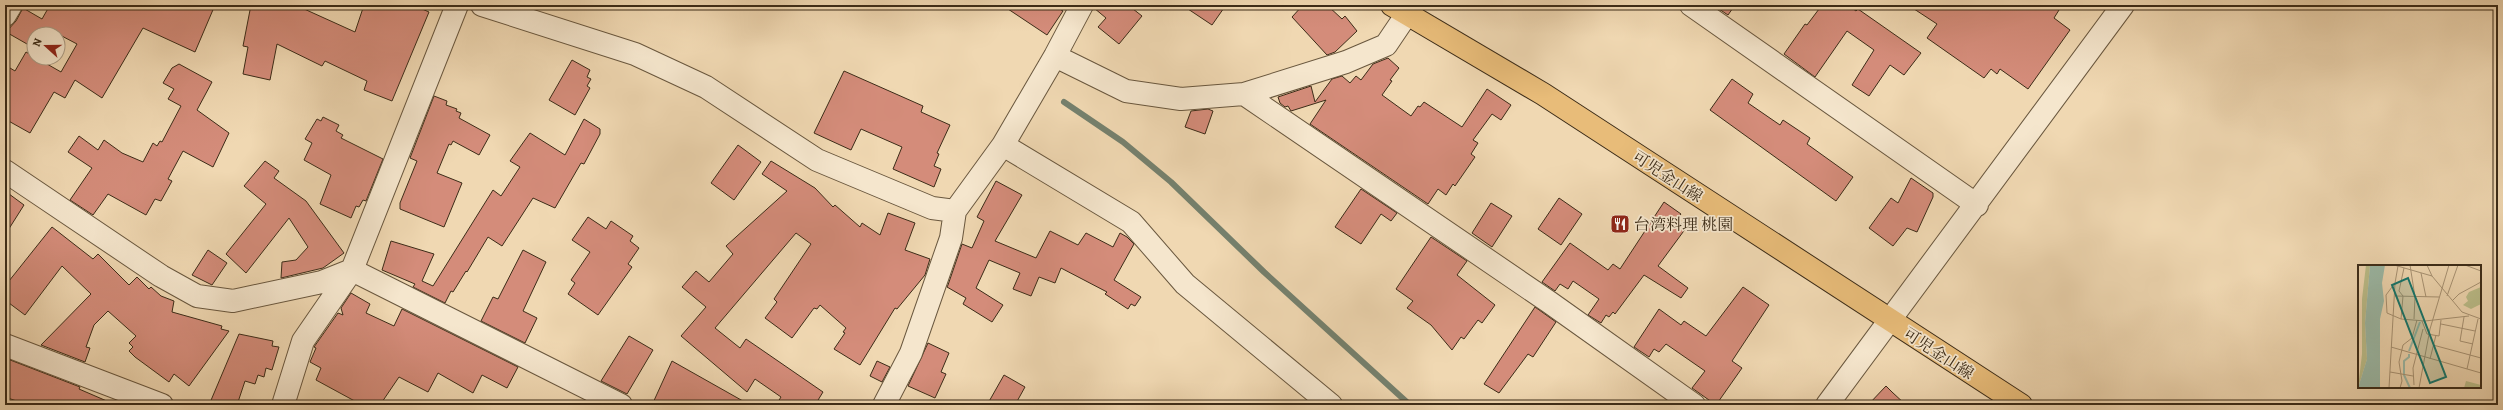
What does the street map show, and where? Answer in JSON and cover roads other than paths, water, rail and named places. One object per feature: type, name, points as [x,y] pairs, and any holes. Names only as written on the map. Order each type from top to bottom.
[{"type":"main road","name":"可児金山線","points":[[1404,8],[1543,94],[2021,405]]},
{"type":"street","points":[[5,14],[10,5]]},
{"type":"street","points":[[283,405],[302,341],[352,270],[457,5]]},
{"type":"street","points":[[482,5],[635,54],[706,87],[818,160],[932,208],[955,211]]},
{"type":"street","points":[[884,405],[911,353],[951,238],[955,211],[1003,145],[1056,56],[1082,5]]},
{"type":"street","points":[[1691,5],[1977,205]]},
{"type":"street","points":[[1827,405],[1889,320],[1977,205],[2123,5]]},
{"type":"street","points":[[1056,56],[1126,91],[1181,99],[1244,94],[1346,62],[1386,45],[1404,8]]},
{"type":"street","points":[[1244,94],[1543,298],[1694,405]]},
{"type":"street","points":[[1003,145],[1131,222],[1184,284],[1331,405]]},
{"type":"street","points":[[5,171],[161,276],[196,296],[233,301],[322,282],[352,270],[621,405]]},
{"type":"street","points":[[5,345],[162,405]]},
{"type":"waterway","points":[[1064,102],[1123,142],[1171,182],[1264,272],[1410,405]]},
{"type":"place","name":"台湾料理 桃園","points":[[1620,224]]}]
